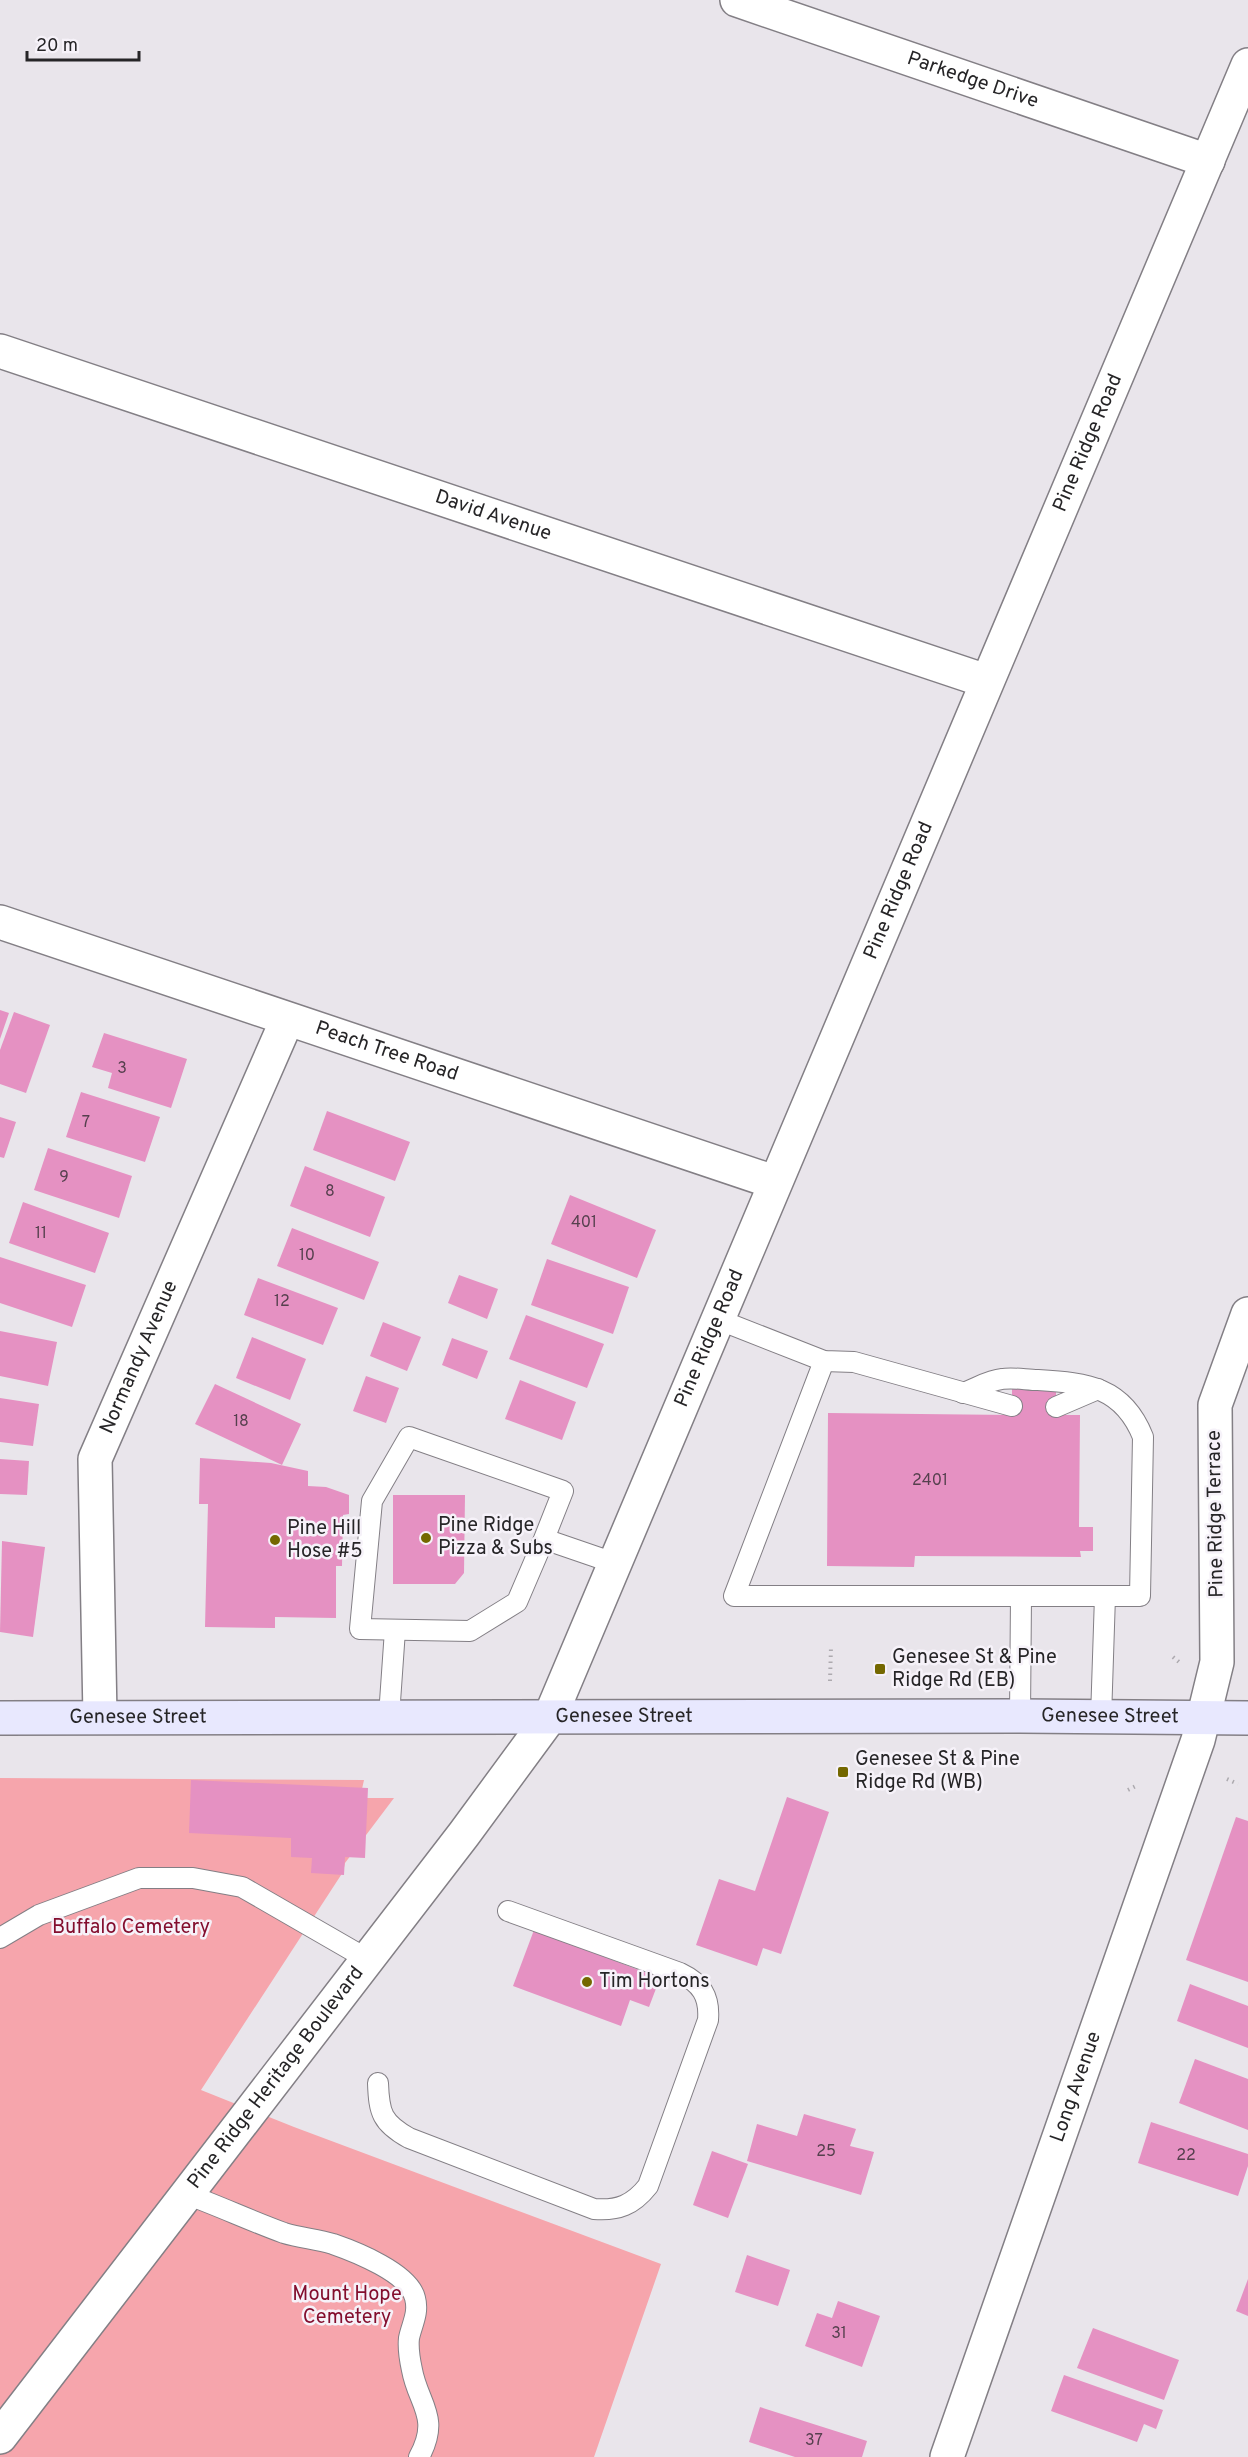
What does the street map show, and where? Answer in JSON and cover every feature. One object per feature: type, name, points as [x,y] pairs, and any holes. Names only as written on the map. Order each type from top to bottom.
[{"type":"main road","name":"Genesee Street","points":[[0,1718],[100,1716],[1248,1718]]},
{"type":"street","name":"Parkedge Drive","points":[[738,0],[1208,161]]},
{"type":"street","name":"Pine Ridge Road","points":[[550,1717],[986,681],[1246,74]]},
{"type":"street","name":"David Avenue","points":[[0,351],[986,681]]},
{"type":"street","name":"Peach Tree Road","points":[[0,922],[774,1182]]},
{"type":"street","name":"Normandy Avenue","points":[[100,1716],[95,1458],[287,1020]]},
{"type":"street","name":"Pine Ridge Terrace","points":[[1204,1718],[1217,1662],[1215,1405],[1248,1314]]},
{"type":"street","name":"Pine Ridge Heritage Boulevard","points":[[0,2437],[464,1834],[550,1717]]},
{"type":"street","name":"Long Avenue","points":[[947,2457],[1204,1718]]},
{"type":"lane","points":[[717,1319],[824,1360],[854,1362],[1012,1406]]},
{"type":"lane","points":[[824,1360],[734,1596],[1140,1596],[1143,1437],[1136,1418],[1122,1402],[1098,1389],[1074,1382],[1000,1378],[963,1393]]},
{"type":"lane","points":[[1056,1407],[1098,1389]]},
{"type":"lane","points":[[410,1437],[563,1491],[544,1539],[517,1602],[470,1631],[360,1629],[372,1501],[410,1437]]},
{"type":"lane","points":[[544,1539],[614,1563]]},
{"type":"lane","points":[[1020,1716],[1021,1596]]},
{"type":"lane","points":[[1101,1718],[1105,1596]]},
{"type":"lane","points":[[389,1716],[395,1630]]},
{"type":"lane","points":[[0,1938],[39,1915],[139,1878],[193,1878],[242,1887],[367,1959]]},
{"type":"lane","points":[[378,2084],[379,2107],[384,2119],[394,2130],[420,2142],[594,2209],[612,2210],[626,2206],[639,2198],[648,2186],[708,2020],[709,2006],[704,1991],[692,1979],[680,1973],[508,1911]]},
{"type":"lane","points":[[186,2194],[285,2233],[334,2245],[388,2269],[407,2283],[415,2296],[417,2307],[415,2324],[409,2338],[412,2371],[426,2407],[429,2427],[420,2457]]},
{"type":"path","points":[[830,1671],[831,1647]]},
{"type":"path","points":[[1173,1657],[1179,1662]]},
{"type":"path","points":[[1227,1779],[1238,1784]]},
{"type":"path","points":[[1128,1790],[1136,1786]]},
{"type":"green space","points":[[0,1778],[364,1780],[360,1798],[394,1798],[345,1863],[343,1872],[201,2090],[661,2264],[594,2457],[0,2457]]},
{"type":"building","points":[[0,1010],[9,1013],[0,1039]]},
{"type":"building","points":[[14,1012],[50,1025],[26,1093],[0,1084],[0,1050]]},
{"type":"building","points":[[104,1033],[187,1059],[171,1108],[108,1088],[112,1073],[92,1067]]},
{"type":"building","points":[[81,1092],[160,1117],[145,1162],[66,1137]]},
{"type":"building","points":[[327,1111],[410,1142],[395,1181],[313,1150]]},
{"type":"building","points":[[0,1117],[16,1122],[4,1158],[0,1157]]},
{"type":"building","points":[[48,1148],[132,1176],[119,1218],[34,1190]]},
{"type":"building","points":[[305,1166],[385,1197],[370,1237],[290,1206]]},
{"type":"building","points":[[570,1195],[656,1230],[637,1278],[551,1244]]},
{"type":"building","points":[[23,1202],[109,1233],[95,1273],[9,1243]]},
{"type":"building","points":[[292,1228],[379,1262],[364,1300],[277,1266]]},
{"type":"building","points":[[0,1257],[86,1285],[72,1327],[0,1303]]},
{"type":"building","points":[[547,1259],[629,1287],[613,1334],[531,1305]]},
{"type":"building","points":[[459,1275],[498,1289],[487,1319],[448,1303]]},
{"type":"building","points":[[258,1278],[338,1308],[323,1345],[244,1315]]},
{"type":"building","points":[[526,1315],[604,1344],[587,1388],[509,1359]]},
{"type":"building","points":[[383,1322],[421,1337],[407,1371],[370,1356]]},
{"type":"building","points":[[0,1331],[57,1342],[48,1386],[0,1376]]},
{"type":"building","points":[[252,1337],[306,1359],[290,1400],[236,1378]]},
{"type":"building","points":[[452,1338],[488,1351],[477,1379],[442,1365]]},
{"type":"building","points":[[366,1376],[399,1388],[386,1423],[353,1411]]},
{"type":"building","points":[[520,1380],[576,1402],[562,1440],[505,1419]]},
{"type":"building","points":[[215,1384],[301,1424],[282,1465],[195,1424]]},
{"type":"building","points":[[1012,1387],[1056,1388],[1056,1415],[1080,1415],[1079,1527],[1093,1527],[1093,1551],[1080,1551],[1081,1557],[915,1556],[914,1567],[827,1566],[828,1413],[1012,1415]]},
{"type":"building","points":[[0,1398],[39,1404],[33,1446],[0,1442]]},
{"type":"building","name":"Pine Hill Hose #5","points":[[200,1458],[271,1463],[308,1471],[308,1486],[326,1487],[349,1495],[349,1514],[343,1515],[342,1566],[336,1566],[336,1618],[275,1617],[275,1628],[205,1627],[208,1504],[199,1504]]},
{"type":"building","points":[[0,1459],[29,1461],[27,1495],[0,1494]]},
{"type":"building","points":[[393,1495],[465,1495],[464,1573],[455,1584],[393,1584]]},
{"type":"building","points":[[2,1541],[45,1547],[33,1637],[0,1632]]},
{"type":"building","points":[[191,1780],[368,1788],[365,1858],[345,1857],[344,1875],[311,1873],[312,1858],[291,1857],[291,1838],[189,1833]]},
{"type":"building","points":[[787,1797],[829,1812],[781,1954],[763,1948],[757,1966],[696,1945],[719,1879],[755,1891]]},
{"type":"building","points":[[1236,1817],[1248,1821],[1248,1982],[1186,1960]]},
{"type":"building","name":"Tim Hortons","points":[[534,1930],[660,1978],[649,2007],[630,2000],[621,2026],[513,1986]]},
{"type":"building","points":[[1190,1984],[1248,2006],[1248,2048],[1177,2021]]},
{"type":"building","points":[[1195,2059],[1248,2079],[1248,2130],[1179,2103]]},
{"type":"building","points":[[804,2114],[856,2129],[850,2146],[874,2152],[861,2195],[747,2161],[757,2124],[797,2136]]},
{"type":"building","points":[[1151,2122],[1248,2154],[1248,2166],[1238,2196],[1138,2163]]},
{"type":"building","points":[[712,2151],[748,2164],[728,2218],[693,2205]]},
{"type":"building","points":[[747,2255],[790,2270],[778,2306],[735,2292]]},
{"type":"building","points":[[1248,2279],[1248,2316],[1236,2311]]},
{"type":"building","points":[[838,2301],[880,2316],[862,2367],[805,2346],[817,2313],[832,2318]]},
{"type":"building","points":[[1093,2328],[1179,2360],[1164,2400],[1077,2368]]},
{"type":"building","points":[[1064,2375],[1163,2410],[1156,2429],[1144,2424],[1137,2442],[1051,2411]]},
{"type":"building","points":[[760,2407],[867,2441],[862,2457],[795,2457],[749,2442]]},
{"type":"place","name":"Pine Ridge Pizza & Subs","points":[[426,1538]]},
{"type":"place","name":"Pine Hill Hose #5","points":[[275,1540]]},
{"type":"place","name":"Genesee St & Pine Ridge Rd (EB)","points":[[880,1669]]},
{"type":"place","name":"Genesee St & Pine Ridge Rd (WB)","points":[[843,1772]]},
{"type":"place","name":"Tim Hortons","points":[[587,1982]]},
{"type":"park label","name":"Buffalo Cemetery","points":[[131,1928]]},
{"type":"park label","name":"Mount Hope Cemetery","points":[[347,2306]]}]
